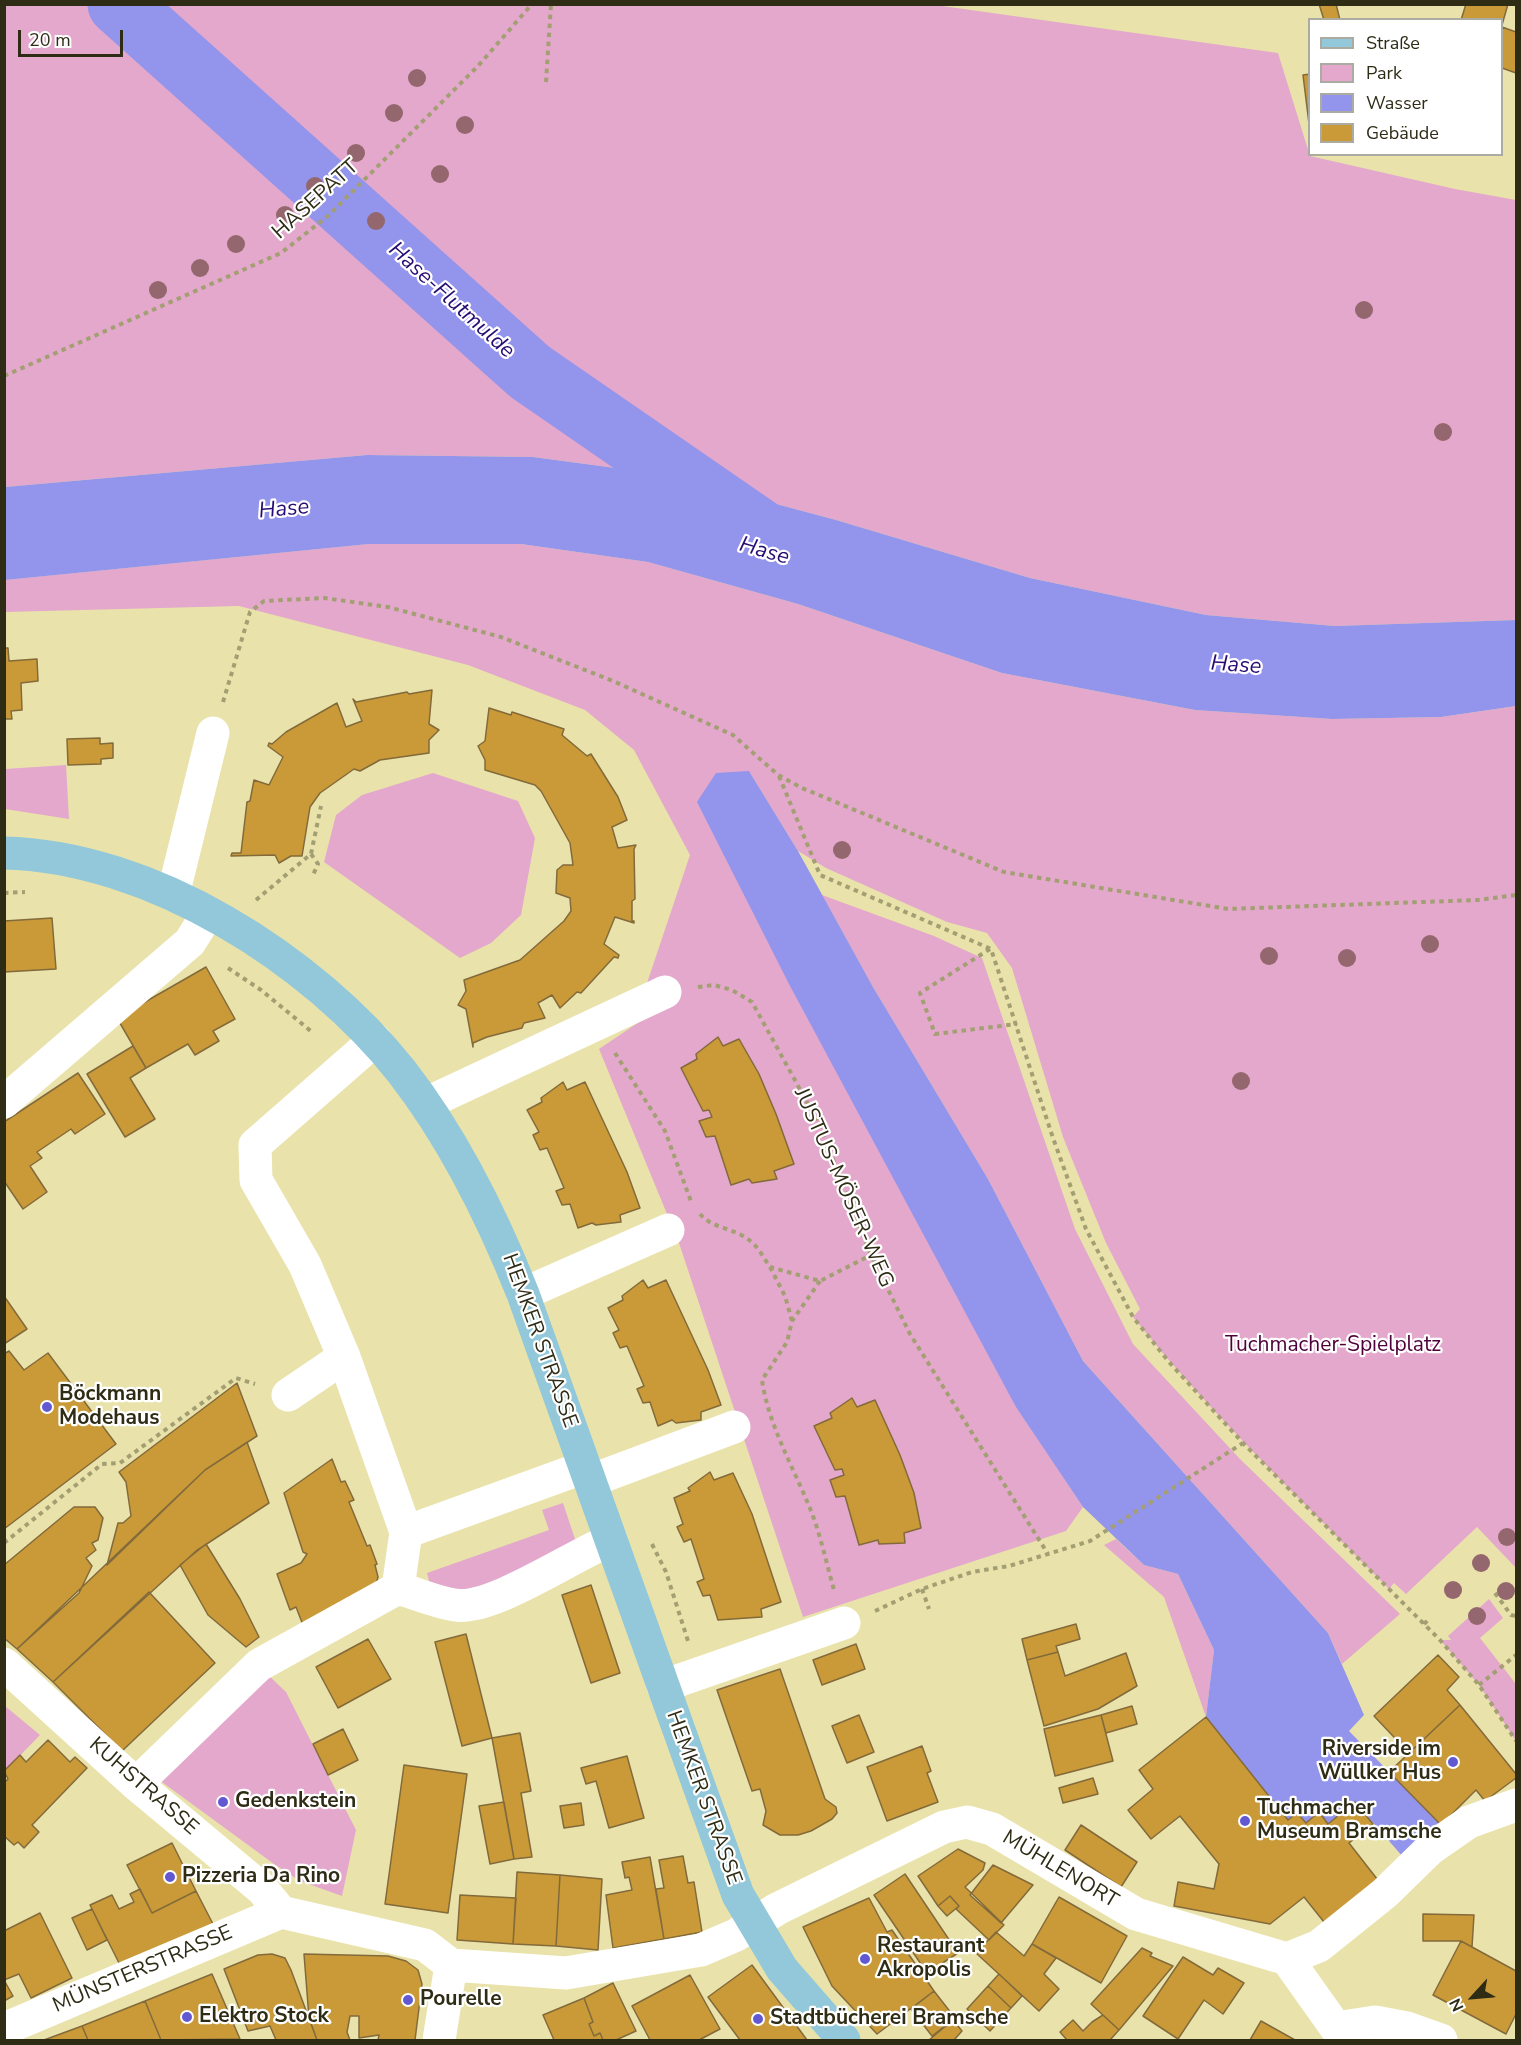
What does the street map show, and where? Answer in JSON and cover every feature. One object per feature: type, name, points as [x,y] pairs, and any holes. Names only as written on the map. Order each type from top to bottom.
[{"type":"main road","name":"HEMKER STRASSE","points":[[4,853],[30,854],[108,869],[173,894],[208,913],[268,949],[336,1002],[375,1040],[425,1104],[471,1181],[502,1242],[523,1294],[738,1895],[782,1970],[844,2040]]},
{"type":"street","points":[[173,894],[213,733]]},
{"type":"street","points":[[4,1102],[190,942],[208,913]]},
{"type":"street","points":[[425,1104],[596,1022],[665,992]]},
{"type":"street","points":[[375,1040],[255,1145],[255,1180],[304,1265],[344,1357],[406,1532],[398,1588]]},
{"type":"street","points":[[523,1294],[668,1230]]},
{"type":"street","points":[[288,1395],[344,1357]]},
{"type":"street","points":[[406,1532],[734,1427]]},
{"type":"street","points":[[136,1784],[259,1665],[398,1588],[458,1606],[499,1597],[591,1548],[611,1540]]},
{"type":"street","points":[[663,1686],[844,1623]]},
{"type":"street","name":"KUHSTRASSE","points":[[4,1664],[136,1784],[262,1888],[281,1912]]},
{"type":"street","points":[[1441,2040],[1407,2028],[1375,2022],[1333,2034],[1287,1959],[1319,1946],[1385,1893],[1430,1849],[1469,1822],[1516,1805]]},
{"type":"street","name":"MÜHLENORT","points":[[451,1965],[566,1973],[700,1950],[753,1924],[777,1909],[944,1827],[968,1822],[992,1829],[1136,1914],[1287,1959]]},
{"type":"street","points":[[281,1912],[425,1945],[451,1965],[439,2040]]},
{"type":"street","name":"MÜNSTERSTRASSE","points":[[4,2029],[281,1912]]},
{"type":"path","name":"HASEPATT","points":[[4,376],[281,254],[328,216],[478,66],[532,4]]},
{"type":"path","points":[[546,82],[551,4]]},
{"type":"path","points":[[213,733],[250,612],[264,601],[324,598],[388,607],[481,632],[602,676],[733,735],[778,775],[802,788],[1004,872],[1228,909],[1478,900],[1516,895]]},
{"type":"path","points":[[778,775],[820,875],[991,949],[1053,1138],[1086,1229],[1133,1317],[1169,1362],[1244,1443],[1424,1624],[1479,1685],[1516,1741]]},
{"type":"path","points":[[254,902],[311,854],[321,806]]},
{"type":"path","points":[[311,854],[318,864],[313,875]]},
{"type":"path","points":[[4,893],[27,892]]},
{"type":"path","points":[[190,942],[261,990],[349,1062]]},
{"type":"path","points":[[991,949],[920,993],[935,1034],[1017,1024]]},
{"type":"path","name":"JUSTUS-MÖSER-WEG","points":[[665,992],[714,986],[732,990],[752,1002],[819,1124],[871,1255],[910,1334],[1048,1554]]},
{"type":"path","points":[[596,1022],[665,1131],[690,1202],[702,1217],[753,1243],[770,1267],[785,1296],[792,1322]]},
{"type":"path","points":[[871,1255],[820,1281],[792,1322],[788,1342],[762,1380],[764,1394],[810,1509],[844,1623],[921,1589],[972,1572],[1009,1566],[1101,1536],[1244,1443]]},
{"type":"path","points":[[770,1267],[820,1281]]},
{"type":"path","points":[[4,1543],[102,1464],[120,1463],[236,1377],[288,1395]]},
{"type":"path","points":[[921,1589],[929,1609]]},
{"type":"path","points":[[1495,1593],[1510,1615],[1516,1616]]},
{"type":"path","points":[[1424,1624],[1430,1618]]},
{"type":"path","points":[[1479,1685],[1516,1655]]},
{"type":"green space","points":[[5,5],[935,5],[1278,53],[1308,150],[1308,156],[1455,189],[1516,200],[1516,620],[1335,626],[1206,615],[1030,578],[836,520],[668,475],[533,457],[367,455],[5,487]]},
{"type":"green space","name":"Tuchmacher-Spielplatz","points":[[369,544],[521,544],[648,562],[798,604],[1002,673],[1195,710],[1332,719],[1441,717],[1516,706],[1516,1568],[1477,1527],[1406,1594],[1394,1583],[1389,1589],[1257,1456],[1133,1317],[1140,1309],[1106,1243],[1063,1137],[1012,968],[987,933],[947,922],[826,868],[798,851],[749,771],[1016,1406],[1083,1507],[1066,1531],[803,1617],[679,1243],[599,1049],[651,1014],[644,992],[690,855],[634,750],[585,710],[468,665],[239,606],[5,612],[4,580]]},
{"type":"green space","points":[[66,765],[69,819],[5,809],[5,769]]},
{"type":"green space","points":[[433,773],[518,801],[535,838],[521,915],[491,943],[460,958],[324,862],[336,815],[362,795]]},
{"type":"green space","points":[[822,895],[934,936],[982,958],[1075,1229],[1133,1344],[1240,1459],[1400,1614],[1342,1664],[1328,1633],[1083,1361],[988,1179],[873,987]]},
{"type":"green space","points":[[563,1503],[578,1548],[498,1591],[432,1592],[427,1573],[549,1530],[542,1510]]},
{"type":"green space","points":[[1116,1539],[1144,1565],[1178,1574],[1214,1650],[1206,1717],[1164,1597],[1104,1545]]},
{"type":"green space","points":[[1489,1599],[1503,1618],[1480,1638],[1516,1684],[1516,1741],[1479,1685],[1440,1640],[1451,1640],[1448,1636]]},
{"type":"green space","points":[[262,1669],[286,1692],[356,1830],[342,1896],[300,1881],[151,1774]]},
{"type":"green space","points":[[5,1706],[40,1735],[5,1771]]},
{"type":"water","name":"Hase","points":[[367,455],[533,457],[668,475],[836,520],[1030,578],[1206,615],[1335,626],[1516,620],[1516,706],[1441,717],[1332,719],[1195,710],[1002,673],[798,604],[648,562],[521,544],[369,544],[5,580],[5,487]]},
{"type":"water","points":[[749,771],[798,851],[873,987],[988,1179],[1083,1361],[1328,1633],[1364,1715],[1349,1731],[1441,1825],[1403,1857],[1355,1802],[1328,1824],[1319,1813],[1306,1823],[1297,1813],[1288,1820],[1206,1717],[1214,1650],[1178,1574],[1144,1565],[1083,1507],[1016,1407],[789,984],[697,802],[716,773]]},
{"type":"building","points":[[1319,4],[1336,4],[1340,18],[1323,18]]},
{"type":"building","points":[[1466,4],[1508,4],[1503,22],[1503,18],[1462,18]]},
{"type":"building","points":[[1503,27],[1516,32],[1516,73],[1503,68]]},
{"type":"building","points":[[1308,74],[1308,116],[1303,75]]},
{"type":"building","points":[[4,648],[8,648],[9,661],[37,659],[38,681],[21,683],[22,710],[11,711],[12,719],[4,719]]},
{"type":"building","points":[[432,690],[429,724],[439,730],[429,740],[429,753],[380,760],[360,771],[354,769],[320,793],[310,807],[302,856],[291,856],[279,863],[275,855],[231,856],[232,853],[241,853],[247,802],[250,801],[254,780],[269,785],[283,757],[268,746],[269,743],[272,744],[286,732],[337,703],[346,727],[362,721],[353,699],[356,702],[407,692],[409,694]]},
{"type":"building","points":[[489,708],[511,715],[512,712],[564,729],[562,735],[587,756],[591,754],[618,797],[627,820],[612,827],[618,848],[636,845],[634,849],[635,899],[632,901],[632,921],[634,923],[615,917],[604,944],[619,955],[618,958],[614,957],[581,993],[577,992],[560,1008],[552,995],[538,1003],[545,1018],[524,1023],[522,1028],[487,1037],[473,1043],[473,1047],[466,1009],[458,1005],[466,991],[464,980],[520,960],[564,921],[571,911],[570,898],[556,893],[557,870],[563,865],[573,865],[570,843],[541,791],[535,785],[485,770],[485,760],[478,746],[485,741]]},
{"type":"building","points":[[100,738],[100,744],[113,743],[113,758],[101,759],[101,764],[68,765],[67,739]]},
{"type":"building","points":[[52,918],[56,969],[4,972],[4,921]]},
{"type":"building","points":[[206,967],[235,1019],[213,1031],[219,1041],[195,1055],[188,1044],[146,1068],[117,1018]]},
{"type":"building","points":[[718,1037],[723,1046],[739,1039],[759,1074],[776,1114],[794,1164],[774,1171],[777,1179],[752,1183],[749,1179],[731,1185],[715,1136],[706,1137],[699,1121],[712,1117],[709,1110],[703,1111],[681,1068],[697,1059],[696,1054]]},
{"type":"building","points":[[133,1046],[146,1068],[130,1078],[155,1119],[125,1137],[87,1074]]},
{"type":"building","points":[[78,1073],[105,1114],[75,1134],[71,1129],[37,1152],[42,1158],[30,1166],[47,1192],[23,1209],[4,1181],[4,1122]]},
{"type":"building","points":[[563,1082],[567,1090],[585,1082],[627,1172],[640,1208],[620,1215],[621,1222],[596,1225],[592,1223],[578,1228],[570,1204],[562,1205],[556,1191],[564,1188],[547,1148],[540,1150],[533,1135],[539,1132],[527,1110],[542,1102],[541,1098]]},
{"type":"building","points":[[643,1280],[648,1288],[666,1280],[708,1370],[721,1405],[701,1412],[701,1420],[676,1423],[672,1420],[658,1426],[650,1402],[643,1403],[637,1389],[644,1386],[627,1346],[620,1348],[613,1333],[619,1330],[608,1308],[623,1300],[622,1296]]},
{"type":"building","name":"Böckmann Modehaus","points":[[4,1296],[27,1329],[4,1344]]},
{"type":"building","name":"Böckmann Modehaus","points":[[9,1351],[24,1370],[48,1353],[116,1444],[4,1529],[4,1354]]},
{"type":"building","points":[[237,1383],[257,1436],[205,1470],[107,1565],[118,1523],[123,1523],[131,1516],[126,1482],[119,1472]]},
{"type":"building","points":[[852,1398],[857,1407],[875,1400],[914,1493],[921,1528],[904,1533],[905,1543],[879,1544],[878,1540],[859,1545],[845,1496],[836,1497],[830,1480],[844,1475],[842,1469],[835,1470],[814,1426],[832,1418],[830,1413]]},
{"type":"building","points":[[247,1442],[269,1503],[196,1551],[53,1682],[17,1649],[205,1470]]},
{"type":"building","points":[[332,1459],[341,1482],[345,1481],[354,1500],[349,1502],[367,1546],[370,1545],[377,1564],[375,1565],[378,1577],[375,1588],[303,1625],[296,1607],[290,1610],[277,1574],[301,1563],[307,1554],[303,1552],[284,1493]]},
{"type":"building","points":[[710,1472],[714,1480],[733,1473],[752,1514],[781,1602],[761,1609],[762,1617],[718,1620],[710,1595],[703,1596],[697,1582],[704,1579],[691,1539],[684,1542],[677,1527],[683,1524],[674,1498],[690,1491],[688,1488]]},
{"type":"building","points":[[74,1507],[95,1507],[103,1518],[98,1540],[92,1543],[96,1550],[86,1558],[92,1566],[79,1593],[17,1649],[4,1638],[4,1565]]},
{"type":"building","points":[[206,1544],[240,1599],[259,1637],[246,1647],[208,1615],[180,1565]]},
{"type":"building","points":[[591,1585],[620,1673],[591,1683],[562,1595]]},
{"type":"building","points":[[149,1592],[215,1663],[122,1751],[53,1682]]},
{"type":"building","points":[[1076,1624],[1080,1639],[1056,1646],[1058,1652],[1027,1660],[1022,1639]]},
{"type":"building","points":[[466,1634],[492,1738],[462,1746],[435,1642]]},
{"type":"building","points":[[368,1639],[391,1679],[338,1708],[316,1667]]},
{"type":"building","points":[[856,1644],[865,1669],[822,1685],[813,1660]]},
{"type":"building","points":[[1058,1652],[1065,1676],[1126,1653],[1137,1686],[1098,1709],[1044,1726],[1027,1660]]},
{"type":"building","points":[[1438,1655],[1459,1677],[1447,1690],[1460,1705],[1409,1753],[1374,1716]]},
{"type":"building","points":[[780,1669],[825,1799],[836,1807],[837,1813],[832,1819],[811,1831],[798,1835],[780,1835],[763,1825],[766,1811],[760,1789],[752,1791],[717,1690]]},
{"type":"building","name":"Riverside im Wüllker Hus","points":[[1460,1705],[1516,1774],[1516,1778],[1485,1801],[1476,1790],[1441,1825],[1389,1772]]},
{"type":"building","points":[[1132,1706],[1137,1724],[1106,1733],[1101,1715]]},
{"type":"building","points":[[859,1715],[874,1752],[847,1763],[832,1726]]},
{"type":"building","points":[[1101,1715],[1113,1761],[1055,1776],[1044,1729]]},
{"type":"building","name":"Tuchmacher Museum Bramsche","points":[[1206,1717],[1288,1820],[1297,1813],[1306,1823],[1319,1812],[1328,1824],[1355,1802],[1373,1824],[1349,1843],[1381,1884],[1328,1927],[1304,1897],[1270,1924],[1174,1906],[1178,1882],[1214,1889],[1219,1864],[1180,1816],[1151,1839],[1128,1810],[1153,1789],[1139,1770]]},
{"type":"building","points":[[343,1729],[358,1760],[328,1775],[313,1744]]},
{"type":"building","points":[[520,1733],[531,1791],[521,1793],[532,1857],[514,1859],[492,1738]]},
{"type":"building","points":[[48,1740],[70,1762],[75,1757],[87,1768],[32,1825],[39,1832],[24,1848],[18,1842],[14,1845],[4,1836],[4,1783],[8,1779],[4,1771],[20,1755],[26,1762]]},
{"type":"building","points":[[922,1746],[931,1771],[927,1773],[938,1802],[887,1821],[867,1767]]},
{"type":"building","points":[[627,1756],[644,1818],[609,1828],[596,1781],[586,1784],[581,1768]]},
{"type":"building","points":[[404,1765],[467,1774],[448,1913],[385,1904]]},
{"type":"building","points":[[1093,1778],[1098,1794],[1063,1803],[1059,1788]]},
{"type":"building","points":[[504,1802],[514,1859],[490,1864],[479,1806]]},
{"type":"building","points":[[581,1803],[584,1825],[564,1828],[560,1806]]},
{"type":"building","points":[[1081,1825],[1137,1862],[1121,1887],[1065,1850]]},
{"type":"building","points":[[172,1843],[196,1891],[152,1913],[127,1865]]},
{"type":"building","points":[[958,1849],[985,1863],[983,1870],[965,1887],[1004,1925],[989,1940],[956,1909],[959,1906],[950,1896],[938,1906],[918,1876]]},
{"type":"building","points":[[683,1856],[688,1883],[694,1882],[702,1932],[664,1939],[656,1889],[664,1888],[659,1860]]},
{"type":"building","points":[[650,1857],[664,1939],[613,1948],[606,1895],[632,1890],[629,1877],[625,1878],[622,1862]]},
{"type":"building","points":[[993,1865],[1033,1885],[1001,1923],[970,1895]]},
{"type":"building","points":[[517,1872],[560,1875],[556,1946],[513,1944]]},
{"type":"building","points":[[905,1874],[958,1953],[927,1973],[874,1895]]},
{"type":"building","points":[[560,1875],[602,1879],[598,1950],[556,1946]]},
{"type":"building","points":[[140,1889],[152,1913],[196,1891],[213,1924],[122,1969],[90,1905],[112,1895],[119,1909],[134,1902],[130,1894]]},
{"type":"building","points":[[460,1895],[516,1898],[513,1944],[457,1940]]},
{"type":"building","points":[[950,1896],[959,1906],[947,1916],[938,1906]]},
{"type":"building","points":[[1059,1897],[1127,1936],[1101,1983],[1032,1944]]},
{"type":"building","name":"Restaurant Akropolis","points":[[869,1898],[887,1932],[892,1930],[934,1991],[877,2034],[832,1986],[803,1927]]},
{"type":"building","points":[[92,1909],[107,1940],[87,1950],[72,1918]]},
{"type":"building","points":[[40,1913],[72,1978],[31,1998],[19,1974],[4,1980],[4,1931]]},
{"type":"building","points":[[1423,1914],[1474,1915],[1472,1947],[1461,1941],[1423,1941]]},
{"type":"building","points":[[996,1932],[1024,1956],[1032,1944],[1056,1958],[1044,1974],[1059,1989],[1039,2011],[976,1953]]},
{"type":"building","points":[[1461,1941],[1516,1971],[1516,2014],[1506,2034],[1433,1995]]},
{"type":"building","points":[[1142,1948],[1152,1953],[1150,1956],[1173,1966],[1119,2030],[1091,2004]]},
{"type":"building","points":[[272,1954],[285,1958],[317,2040],[276,2040],[270,2026],[248,2031],[224,1969],[258,1955]]},
{"type":"building","points":[[304,1954],[388,1956],[406,1961],[418,1970],[422,1984],[415,2040],[378,2040],[379,2035],[359,2038],[359,2016],[350,2016],[347,2032],[350,2040],[317,2040],[309,2018]]},
{"type":"building","points":[[1183,1957],[1213,1975],[1218,1968],[1244,1983],[1223,2014],[1204,2000],[1178,2039],[1143,2016]]},
{"type":"building","name":"Stadtbücherei Bramsche","points":[[752,1965],[807,2040],[740,2040],[708,1997]]},
{"type":"building","points":[[212,1974],[240,2039],[161,2040],[145,2001]]},
{"type":"building","points":[[999,1974],[1022,1996],[1011,2008],[988,1986]]},
{"type":"building","points":[[690,1975],[720,2029],[699,2040],[650,2040],[632,2006]]},
{"type":"building","points":[[4,1980],[13,1996],[4,2001]]},
{"type":"building","points":[[613,1983],[636,2031],[616,2040],[603,2040],[600,2033],[594,2036],[589,2024],[593,2022],[584,1998]]},
{"type":"building","points":[[988,1986],[1011,2008],[990,2031],[967,2009]]},
{"type":"building","points":[[934,1991],[955,2018],[932,2036],[911,2009]]},
{"type":"building","points":[[584,1998],[593,2022],[589,2024],[594,2036],[600,2033],[603,2040],[554,2040],[543,2015]]},
{"type":"building","points":[[145,2001],[161,2040],[88,2040],[82,2026]]},
{"type":"building","points":[[1103,2015],[1119,2030],[1110,2040],[1067,2040],[1060,2032],[1073,2020],[1083,2031]]},
{"type":"building","points":[[953,2020],[962,2031],[954,2040],[929,2040]]},
{"type":"building","points":[[1261,2021],[1295,2040],[1250,2040]]},
{"type":"building","points":[[82,2026],[88,2040],[44,2040]]},
{"type":"waterway","name":"Hase-Flutmulde","points":[[119,4],[530,372],[759,530]]},
{"type":"place","name":"Böckmann Modehaus","points":[[47,1407]]},
{"type":"place","name":"Riverside im Wüllker Hus","points":[[1453,1762]]},
{"type":"place","name":"Gedenkstein","points":[[223,1802]]},
{"type":"place","name":"Tuchmacher Museum Bramsche","points":[[1245,1821]]},
{"type":"place","name":"Pizzeria Da Rino","points":[[170,1877]]},
{"type":"place","name":"Restaurant Akropolis","points":[[865,1959]]},
{"type":"place","name":"Pourelle","points":[[408,2000]]},
{"type":"place","name":"Elektro Stock","points":[[187,2017]]},
{"type":"place","name":"Stadtbücherei Bramsche","points":[[758,2019]]}]
